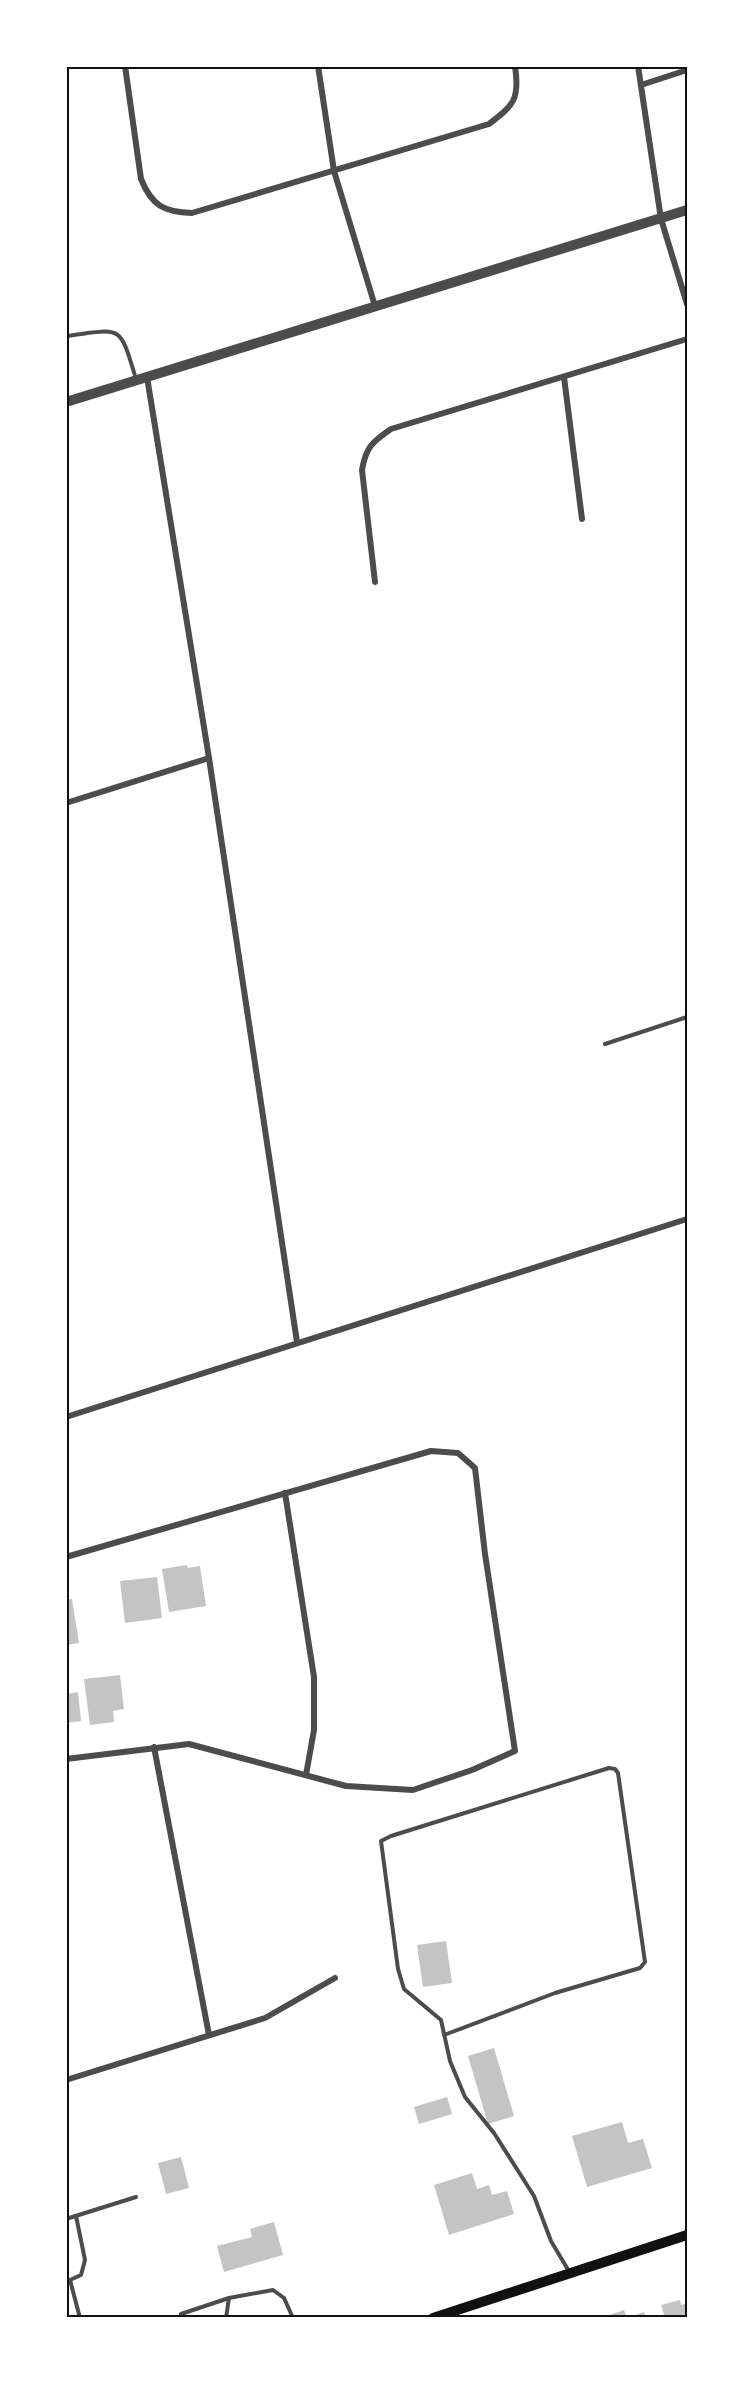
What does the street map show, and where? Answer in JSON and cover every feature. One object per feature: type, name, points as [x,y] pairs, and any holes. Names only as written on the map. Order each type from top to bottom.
[{"type":"main road","points":[[433,2318],[687,2235]]},
{"type":"street","points":[[125,66],[141,179],[147,194],[158,206],[174,212],[192,213],[489,124],[511,108],[516,93],[515,66]]},
{"type":"street","points":[[318,66],[334,171],[375,306]]},
{"type":"street","points":[[638,66],[661,219],[687,304]]},
{"type":"street","points":[[641,85],[687,70]]},
{"type":"street","points":[[66,401],[687,210]]},
{"type":"street","points":[[375,582],[362,470],[365,455],[373,441],[392,429],[687,339]]},
{"type":"street","points":[[564,376],[582,519]]},
{"type":"street","points":[[142,378],[209,758],[297,1342]]},
{"type":"street","points":[[66,803],[209,758]]},
{"type":"street","points":[[66,1417],[687,1219]]},
{"type":"street","points":[[66,1557],[431,1451],[459,1453],[475,1468],[485,1554],[515,1752],[472,1770],[413,1790],[346,1786],[189,1744],[66,1759]]},
{"type":"street","points":[[285,1493],[314,1677],[314,1730],[306,1775]]},
{"type":"street","points":[[154,1747],[209,2035]]},
{"type":"street","points":[[66,2080],[265,2018],[335,1978]]},
{"type":"lane","points":[[66,336],[109,330],[117,333],[125,342],[142,378]]},
{"type":"lane","points":[[605,1044],[687,1017]]},
{"type":"lane","points":[[444,2035],[555,1993],[640,1968],[645,1962],[618,1773],[615,1769],[609,1768],[566,1781],[391,1836],[381,1842],[398,1969],[404,1989],[441,2020],[444,2035],[450,2061],[465,2097],[494,2133],[534,2196],[551,2241],[570,2273]]},
{"type":"lane","points":[[66,2219],[136,2198]]},
{"type":"lane","points":[[76,2216],[85,2260],[81,2275],[68,2280],[80,2318]]},
{"type":"lane","points":[[181,2314],[229,2298],[273,2290],[284,2298],[293,2318]]},
{"type":"lane","points":[[226,2318],[229,2298]]},
{"type":"building","points":[[187,1565],[188,1568],[200,1566],[206,1606],[169,1612],[162,1569]]},
{"type":"building","points":[[157,1577],[162,1618],[125,1623],[120,1581]]},
{"type":"building","points":[[72,1599],[79,1643],[66,1645],[66,1600]]},
{"type":"building","points":[[120,1675],[124,1709],[113,1711],[114,1722],[90,1725],[84,1679]]},
{"type":"building","points":[[78,1692],[81,1721],[66,1723],[66,1694]]},
{"type":"building","points":[[446,1941],[452,1983],[423,1987],[417,1945]]},
{"type":"building","points":[[494,2048],[514,2116],[488,2124],[468,2056]]},
{"type":"building","points":[[447,2097],[452,2114],[419,2124],[414,2107]]},
{"type":"building","points":[[622,2122],[628,2143],[643,2139],[652,2168],[587,2187],[572,2136]]},
{"type":"building","points":[[181,2157],[189,2188],[166,2194],[158,2163]]},
{"type":"building","points":[[472,2173],[477,2189],[489,2185],[492,2195],[507,2191],[514,2214],[449,2235],[434,2185]]},
{"type":"building","points":[[274,2222],[283,2255],[224,2272],[217,2246],[252,2237],[250,2229]]},
{"type":"building","points":[[680,2300],[681,2305],[687,2303],[687,2318],[665,2318],[661,2305]]},
{"type":"building","points":[[624,2310],[627,2318],[601,2318]]},
{"type":"building","points":[[644,2312],[646,2318],[627,2318]]}]
